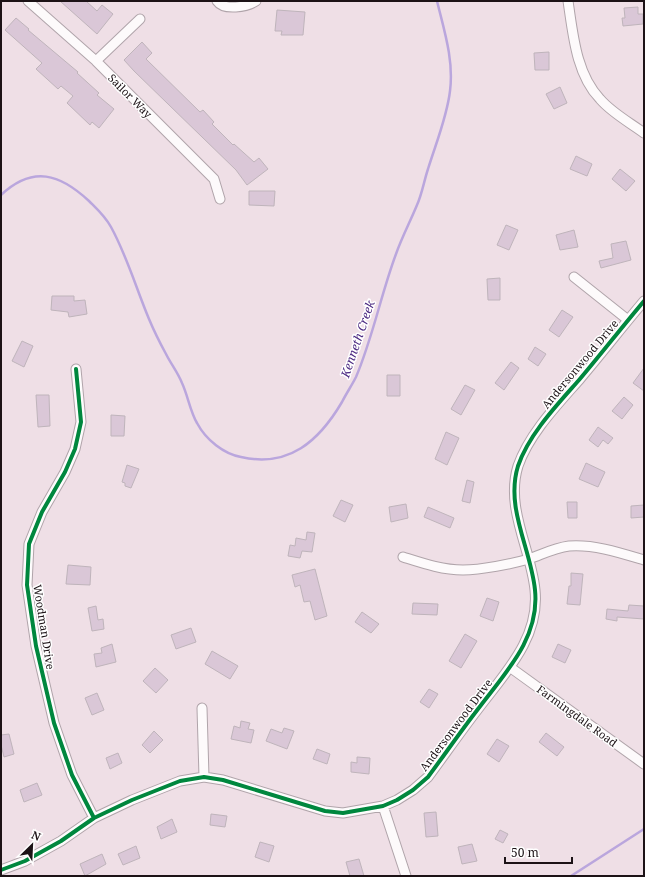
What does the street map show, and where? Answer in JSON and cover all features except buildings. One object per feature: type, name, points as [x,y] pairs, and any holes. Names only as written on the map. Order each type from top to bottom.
[{"type":"street","name":"Sailor Way","points":[[28,1],[96,62],[214,179],[220,199]]},
{"type":"street","points":[[216,1],[225,7],[233,7],[256,1]]},
{"type":"street","points":[[568,1],[578,53],[583,72],[590,86],[609,108],[644,133]]},
{"type":"street","points":[[96,62],[140,19]]},
{"type":"street","points":[[574,277],[628,320]]},
{"type":"street","name":"Andersonwood Drive","points":[[1,870],[25,861],[61,841],[94,818],[153,791],[180,781],[204,777],[224,780],[325,811],[343,812],[383,806],[397,800],[413,790],[428,777],[511,668],[530,633],[534,622],[536,605],[530,558],[518,518],[514,497],[517,472],[523,454],[534,436],[557,406],[644,301]]},
{"type":"street","name":"Woodman Drive","points":[[76,369],[81,422],[75,449],[65,472],[42,512],[29,544],[26,585],[36,646],[54,723],[72,775],[94,818]]},
{"type":"street","points":[[403,557],[434,567],[463,570],[502,565],[530,558],[559,548],[585,546],[612,551],[644,560]]},
{"type":"street","name":"Farmingdale Road","points":[[511,668],[644,764]]},
{"type":"street","points":[[202,708],[204,777]]},
{"type":"street","points":[[383,806],[406,876]]},
{"type":"waterway","name":"Kenneth Creek","points":[[1,195],[24,179],[46,177],[57,179],[68,184],[89,201],[106,219],[117,238],[153,328],[180,379],[195,418],[205,435],[228,453],[241,457],[274,459],[288,455],[301,448],[323,429],[342,402],[356,377],[396,254],[420,196],[444,120],[450,91],[451,68],[437,1]]},
{"type":"waterway","points":[[571,876],[644,829]]},
{"type":"cycle path","points":[[1,870],[25,861],[61,841],[94,818],[132,800],[180,781],[204,777],[223,780],[325,811],[343,813],[383,806],[397,800],[413,790],[428,777],[509,668],[526,639],[532,624],[535,607],[533,575],[520,528],[515,497],[515,482],[518,466],[523,454],[544,420],[644,301]]},
{"type":"cycle path","points":[[76,369],[81,422],[75,449],[65,472],[42,512],[29,544],[27,585],[36,646],[54,723],[72,775],[94,818]]}]
